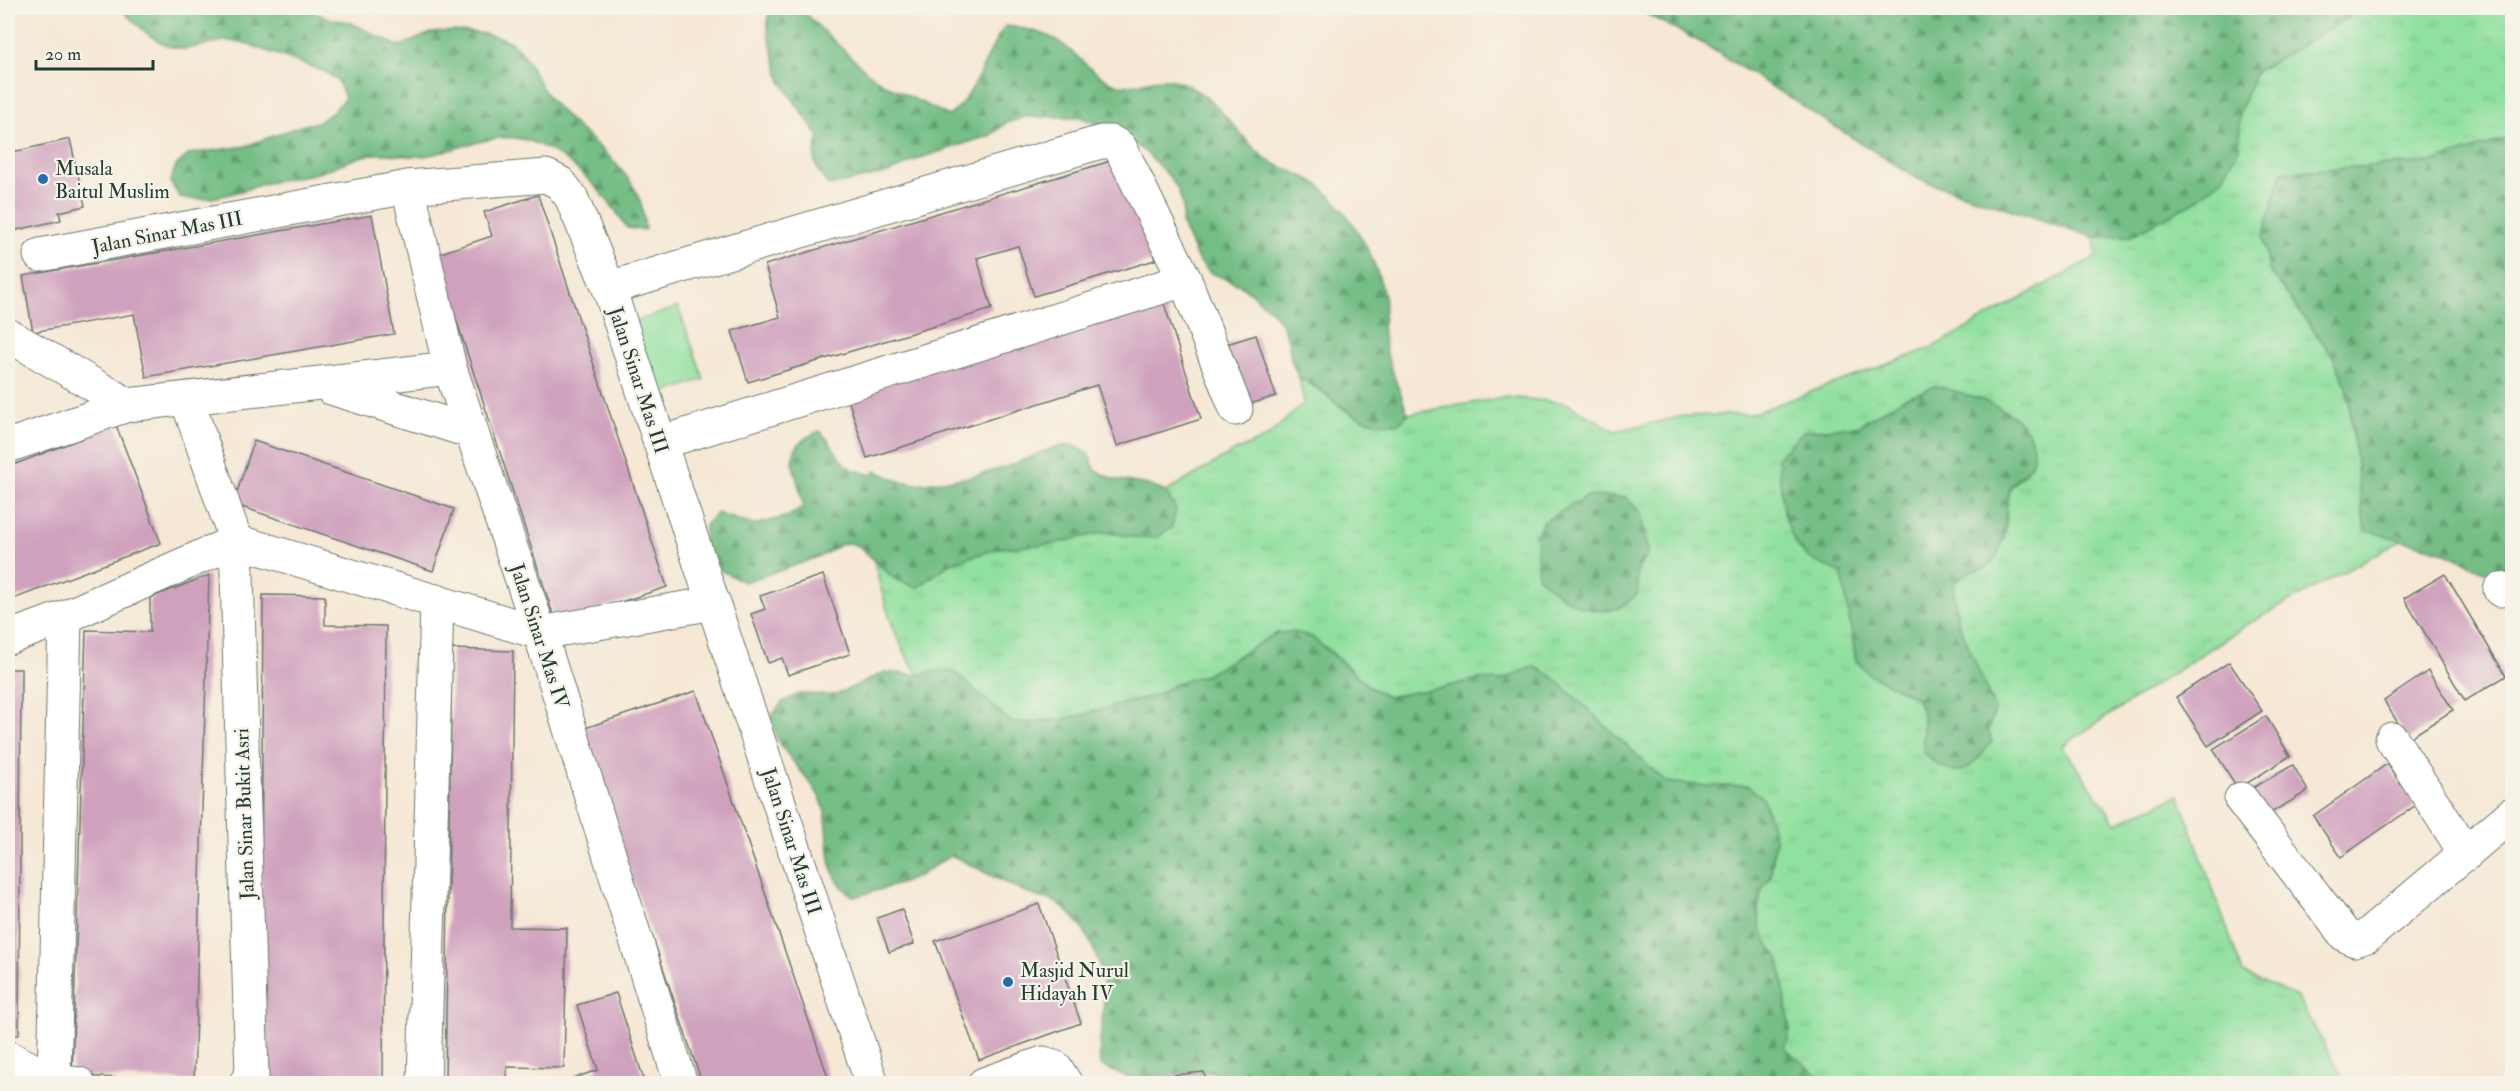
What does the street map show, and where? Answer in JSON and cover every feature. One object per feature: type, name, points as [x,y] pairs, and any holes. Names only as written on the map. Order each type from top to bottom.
[{"type":"street","points":[[609,288],[1090,146],[1111,142],[1120,147],[1185,280],[1236,409]]},
{"type":"street","name":"Jalan Sinar Mas III","points":[[40,255],[408,187],[546,176],[560,183],[571,197],[609,288],[872,1083]]},
{"type":"street","name":"Jalan Sinar Mas IV","points":[[408,187],[450,368],[540,633],[681,1083]]},
{"type":"street","points":[[660,443],[1185,280]]},
{"type":"street","points":[[8,335],[128,405]]},
{"type":"street","points":[[8,446],[128,405],[450,368]]},
{"type":"street","points":[[320,384],[472,432]]},
{"type":"street","name":"Jalan Sinar Bukit Asri","points":[[187,400],[236,541],[252,1075],[245,1083]]},
{"type":"street","points":[[8,638],[65,617],[236,541],[540,633],[714,603]]},
{"type":"street","points":[[424,1083],[437,601]]},
{"type":"street","points":[[8,1057],[66,1082],[65,617]]},
{"type":"street","points":[[2392,739],[2466,854]]},
{"type":"street","points":[[2241,799],[2345,935],[2355,940],[2367,936],[2512,814]]},
{"type":"street","points":[[984,1083],[1043,1063],[1056,1068],[1065,1081]]},
{"type":"green space","points":[[119,8],[303,8],[331,19],[349,22],[398,46],[428,34],[449,31],[485,34],[510,41],[523,54],[548,97],[570,121],[606,153],[627,177],[640,200],[645,230],[627,228],[604,196],[573,166],[555,153],[518,138],[489,139],[424,156],[367,155],[318,173],[270,182],[222,196],[201,199],[180,197],[170,182],[176,166],[189,154],[246,146],[300,126],[318,122],[333,112],[345,98],[338,81],[323,71],[242,42],[224,41],[185,49],[167,46],[150,36]]},
{"type":"green space","points":[[774,8],[799,8],[866,71],[882,83],[949,116],[959,107],[974,85],[1005,26],[1034,31],[1055,39],[1100,76],[1115,84],[1128,85],[1166,79],[1199,92],[1220,110],[1258,152],[1274,163],[1306,177],[1321,187],[1352,223],[1368,251],[1380,281],[1385,301],[1383,331],[1385,345],[1408,414],[1397,424],[1365,419],[1353,414],[1324,392],[1299,378],[1291,360],[1289,342],[1283,326],[1273,312],[1242,286],[1209,272],[1197,258],[1182,224],[1183,206],[1178,189],[1167,174],[1142,149],[1111,130],[1080,117],[1024,117],[1006,123],[991,135],[920,158],[888,173],[829,186],[815,163],[819,137],[781,82],[768,33],[768,16]]},
{"type":"green space","points":[[1635,8],[2354,8],[2352,15],[2256,72],[2240,110],[2239,148],[2222,179],[2194,202],[2131,236],[2093,237],[1918,179],[1704,44]]},
{"type":"green space","points":[[2354,8],[2512,8],[2512,137],[2433,162],[2283,172],[2269,270],[2332,355],[2347,387],[2365,530],[2402,540],[2248,624],[2062,746],[2116,823],[2179,795],[2243,973],[2297,997],[2346,1083],[1826,1083],[1785,1048],[1790,1030],[1779,958],[1767,943],[1760,927],[1758,910],[1761,891],[1771,876],[1775,838],[1763,798],[1748,786],[1707,786],[1666,782],[1535,666],[1500,681],[1479,679],[1387,697],[1371,688],[1327,648],[1295,632],[1277,633],[1206,675],[1184,680],[1153,696],[1062,720],[1012,723],[935,671],[918,675],[896,634],[881,590],[874,560],[895,579],[924,583],[951,563],[999,548],[1035,545],[1105,532],[1140,538],[1176,510],[1166,492],[1233,452],[1267,437],[1304,403],[1299,378],[1348,412],[1375,421],[1396,424],[1408,414],[1507,397],[1566,403],[1615,431],[1684,416],[1751,414],[1931,348],[2097,256],[2093,237],[2131,236],[2239,148],[2240,110],[2256,72],[2352,15]],"holes":[[[1904,398],[2026,473],[2011,488],[2008,495],[2005,536],[1999,549],[1985,568],[1966,573],[1953,584],[1958,621],[1995,710],[1988,730],[1923,752],[1923,715],[1917,698],[1869,674],[1856,661],[1842,573],[1808,557],[1796,543],[1804,431],[1858,426]],[[1647,543],[1648,553],[1637,570],[1638,594],[1618,608]]]},
{"type":"green space","points":[[2512,137],[2512,568],[2486,572],[2442,551],[2365,530],[2347,387],[2332,355],[2269,270],[2263,237],[2282,172],[2433,162]]},
{"type":"green space","points":[[678,307],[704,379],[651,397],[626,325]]},
{"type":"green space","points":[[1937,386],[1982,400],[2013,416],[2024,427],[2031,440],[2033,456],[2029,467],[2010,488],[1999,552],[1985,568],[1965,574],[1953,584],[1958,621],[1995,710],[1988,730],[1992,742],[1972,765],[1956,771],[1938,765],[1923,752],[1923,715],[1917,698],[1869,674],[1856,660],[1842,573],[1808,557],[1792,537],[1784,510],[1778,457],[1804,431],[1858,426],[1904,398]]},
{"type":"green space","points":[[820,431],[828,439],[840,459],[851,468],[873,475],[876,471],[896,480],[916,484],[971,477],[1006,467],[1055,447],[1072,445],[1088,453],[1096,471],[1113,479],[1148,485],[1166,492],[1176,510],[1172,527],[1158,537],[1140,538],[1105,532],[1053,544],[999,548],[951,563],[917,588],[895,579],[859,546],[850,543],[841,544],[825,554],[744,582],[721,571],[704,542],[705,525],[717,513],[753,525],[789,516],[803,506],[793,462],[794,454],[806,438]]},
{"type":"green space","points":[[1587,496],[1626,497],[1641,513],[1648,553],[1637,570],[1638,594],[1621,607],[1607,611],[1575,604],[1538,577],[1536,534],[1543,522]]},
{"type":"green space","points":[[1295,632],[1312,637],[1371,688],[1387,697],[1479,679],[1500,681],[1534,666],[1552,676],[1666,782],[1707,786],[1748,786],[1763,798],[1775,838],[1771,876],[1761,891],[1758,910],[1760,927],[1767,943],[1779,958],[1790,1030],[1785,1048],[1826,1083],[1259,1084],[1233,1076],[1197,1072],[1181,1073],[1153,1082],[1130,1078],[1100,1065],[1103,979],[1090,941],[1075,919],[1055,902],[1016,888],[951,855],[903,883],[854,897],[843,888],[831,866],[826,818],[819,796],[783,748],[771,717],[782,702],[799,694],[836,695],[885,672],[918,675],[935,671],[954,672],[1012,723],[1062,720],[1153,696],[1185,680],[1206,675],[1277,633]]},
{"type":"building","name":"Musala Baitul Muslim","points":[[70,139],[85,206],[59,212],[61,220],[8,232],[8,153]]},
{"type":"building","points":[[1124,157],[1155,260],[1034,296],[1018,246],[977,258],[992,309],[748,382],[732,331],[780,317],[765,265]]},
{"type":"building","points":[[538,195],[667,587],[556,623],[435,255],[492,236],[484,212]]},
{"type":"building","points":[[372,215],[394,334],[146,377],[134,314],[33,332],[23,276]]},
{"type":"building","points":[[1162,297],[1201,419],[1117,446],[1097,385],[867,458],[847,396]]},
{"type":"building","points":[[1256,335],[1276,396],[1240,407],[1220,346]]},
{"type":"building","points":[[116,425],[161,543],[8,601],[8,467]]},
{"type":"building","points":[[254,441],[454,509],[433,571],[233,504]]},
{"type":"building","points":[[2445,574],[2506,676],[2465,701],[2404,598]]},
{"type":"building","points":[[209,575],[194,1081],[72,1076],[86,630],[150,632],[150,598]]},
{"type":"building","points":[[823,575],[850,654],[788,675],[782,658],[768,663],[751,614],[765,609],[760,596]]},
{"type":"building","points":[[263,595],[325,596],[325,625],[386,626],[383,1083],[260,1083]]},
{"type":"building","points":[[452,649],[513,651],[510,927],[567,928],[564,1068],[507,1067],[507,1083],[445,1083]]},
{"type":"building","points":[[2229,662],[2262,711],[2208,746],[2176,697]]},
{"type":"building","points":[[8,669],[21,669],[19,1035],[8,1035]]},
{"type":"building","points":[[2428,671],[2453,710],[2408,739],[2384,701]]},
{"type":"building","points":[[696,691],[830,1083],[702,1083],[582,729]]},
{"type":"building","points":[[2266,716],[2290,756],[2238,789],[2213,749]]},
{"type":"building","points":[[2387,764],[2416,805],[2341,857],[2313,816]]},
{"type":"building","points":[[2293,765],[2308,791],[2264,817],[2249,790]]},
{"type":"building","name":"Masjid Nurul Hidayah IV","points":[[1039,904],[1081,1023],[979,1060],[935,941]]},
{"type":"building","points":[[902,909],[914,944],[889,952],[877,918]]},
{"type":"building","points":[[616,993],[645,1083],[573,1083],[571,1079],[598,1070],[577,1005]]},
{"type":"building","points":[[1204,1072],[1206,1083],[1153,1083],[1152,1077]]},
{"type":"place","name":"Musala Baitul Muslim","points":[[43,179]]},
{"type":"place","name":"Masjid Nurul Hidayah IV","points":[[1008,982]]}]
